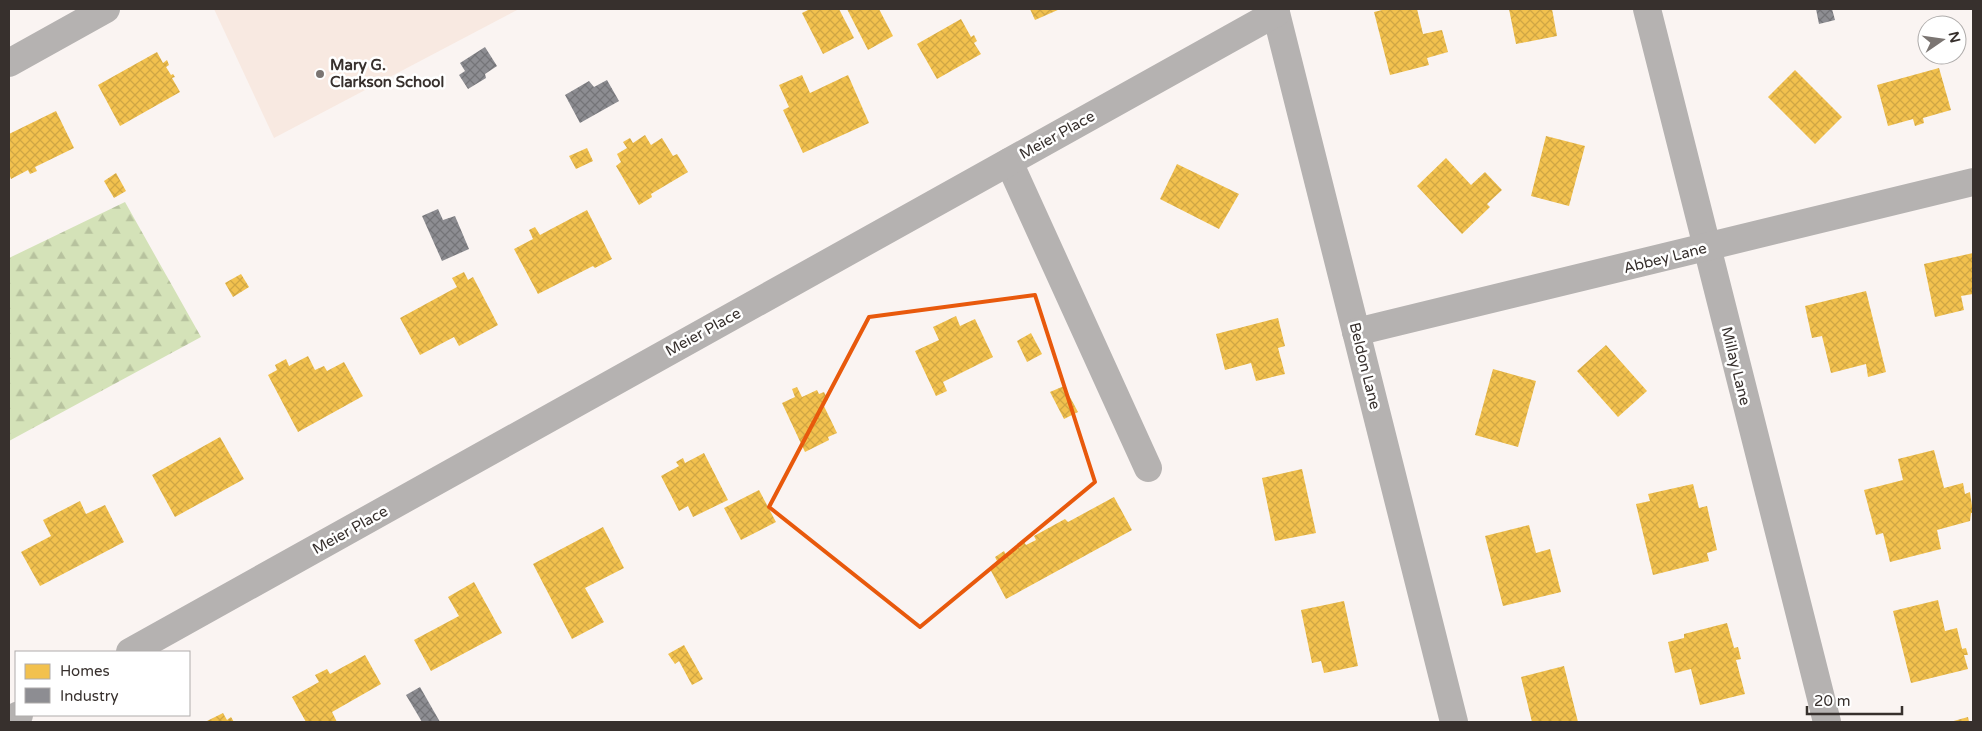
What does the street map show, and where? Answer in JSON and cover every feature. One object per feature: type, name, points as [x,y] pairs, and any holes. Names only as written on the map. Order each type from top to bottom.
[{"type":"street","points":[[9,63],[106,9]]},
{"type":"street","name":"Millay Lane","points":[[1647,9],[1827,722]]},
{"type":"street","name":"Meier Place","points":[[132,651],[1276,11]]},
{"type":"street","name":"Beldon Lane","points":[[1276,11],[1454,722]]},
{"type":"street","points":[[1008,162],[1148,468]]},
{"type":"street","name":"Abbey Lane","points":[[1356,332],[1973,182]]},
{"type":"highlighted area","points":[[1035,295],[1095,482],[920,627],[769,507],[869,317]]},
{"type":"shaded area","name":"Mary G. Clarkson School","points":[[214,9],[519,9],[274,138]]},
{"type":"green space","points":[[125,202],[201,337],[9,441],[9,258]]},
{"type":"building: Homes","points":[[810,9],[839,9],[854,38],[823,54],[802,13]]},
{"type":"building: Homes","points":[[847,9],[879,9],[893,36],[868,50]]},
{"type":"building: Homes","points":[[1030,9],[1060,9],[1035,20]]},
{"type":"building: Homes","points":[[1386,9],[1417,9],[1423,34],[1442,30],[1448,52],[1427,58],[1429,65],[1390,75],[1374,12]]},
{"type":"building: Homes","points":[[1509,9],[1552,9],[1557,36],[1516,44]]},
{"type":"building: Homes","points":[[961,19],[971,37],[974,35],[977,41],[974,43],[981,54],[937,79],[917,44]]},
{"type":"building: Homes","points":[[157,52],[163,63],[167,60],[169,65],[166,67],[171,75],[173,74],[175,77],[172,78],[180,92],[120,126],[98,85]]},
{"type":"building: Homes","points":[[1939,68],[1951,110],[1923,118],[1924,123],[1915,126],[1913,119],[1888,126],[1877,85]]},
{"type":"building: Homes","points":[[1795,70],[1842,117],[1815,144],[1768,97]]},
{"type":"building: Homes","points":[[802,75],[810,93],[848,75],[869,123],[803,153],[783,110],[789,107],[779,85]]},
{"type":"building: Homes","points":[[56,111],[74,148],[35,167],[37,171],[30,174],[28,170],[11,179],[9,174],[9,134]]},
{"type":"building: Homes","points":[[645,135],[651,145],[662,138],[673,156],[677,154],[688,172],[651,194],[652,197],[639,205],[616,166],[621,162],[617,154],[627,148],[623,142],[630,138],[633,143]]},
{"type":"building: Homes","points":[[1546,136],[1585,146],[1569,206],[1531,196]]},
{"type":"building: Homes","points":[[587,148],[593,161],[576,169],[569,156]]},
{"type":"building: Homes","points":[[1446,158],[1471,185],[1485,172],[1502,190],[1487,204],[1490,207],[1462,234],[1417,186]]},
{"type":"building: Homes","points":[[1177,164],[1239,194],[1219,229],[1160,199]]},
{"type":"building: Homes","points":[[116,173],[126,191],[114,198],[104,181]]},
{"type":"building: Homes","points":[[587,210],[612,259],[595,268],[593,266],[538,294],[514,249],[533,239],[529,230],[535,227],[540,235]]},
{"type":"building: Homes","points":[[1973,253],[1973,294],[1961,296],[1964,310],[1935,317],[1924,264]]},
{"type":"building: Homes","points":[[464,272],[468,280],[473,277],[498,325],[459,346],[454,337],[420,355],[400,318],[457,287],[452,278]]},
{"type":"building: Homes","points":[[241,274],[249,287],[233,297],[225,283]]},
{"type":"building: Homes","points":[[1866,291],[1886,372],[1868,377],[1866,364],[1831,373],[1822,336],[1812,338],[1805,306]]},
{"type":"building: Homes","points":[[956,316],[960,326],[975,319],[993,357],[943,382],[947,391],[936,396],[915,351],[939,340],[933,327]]},
{"type":"building: Homes","points":[[1278,318],[1285,346],[1278,348],[1285,374],[1256,381],[1251,363],[1225,370],[1216,334]]},
{"type":"building: Homes","points":[[1031,333],[1042,354],[1027,362],[1017,341]]},
{"type":"building: Homes","points":[[1606,345],[1647,391],[1618,417],[1577,371]]},
{"type":"building: Homes","points":[[308,356],[315,370],[324,366],[327,371],[344,362],[363,396],[298,432],[268,375],[277,370],[275,365],[286,359],[289,366]]},
{"type":"building: Homes","points":[[1493,369],[1536,381],[1518,447],[1475,435]]},
{"type":"building: Homes","points":[[1064,386],[1078,412],[1064,419],[1050,392]]},
{"type":"building: Homes","points":[[797,387],[802,397],[817,390],[819,394],[824,392],[828,400],[822,402],[837,433],[828,437],[829,440],[805,452],[782,403],[795,397],[792,389]]},
{"type":"building: Homes","points":[[220,437],[244,479],[175,517],[152,475]]},
{"type":"building: Homes","points":[[1934,450],[1944,488],[1963,483],[1965,494],[1970,492],[1973,513],[1971,513],[1970,521],[1937,530],[1941,549],[1890,562],[1883,533],[1876,535],[1864,490],[1903,480],[1898,459]]},
{"type":"building: Homes","points":[[704,453],[728,500],[693,517],[688,506],[679,511],[661,476],[679,466],[676,462],[683,458],[685,463]]},
{"type":"building: Homes","points":[[1302,469],[1316,533],[1275,541],[1262,478]]},
{"type":"building: Homes","points":[[1693,484],[1699,508],[1707,506],[1717,550],[1707,553],[1709,561],[1653,575],[1636,504],[1650,501],[1648,494]]},
{"type":"building: Homes","points":[[759,490],[776,522],[741,540],[724,508]]},
{"type":"building: Homes","points":[[1114,497],[1132,530],[1006,599],[990,569],[997,561],[995,557],[1004,551],[1006,555],[1020,547],[1020,543],[1024,542],[1026,545],[1036,540],[1034,536],[1065,519],[1068,522]]},
{"type":"building: Homes","points":[[80,501],[86,514],[105,505],[124,542],[40,586],[21,552],[51,536],[43,520]]},
{"type":"building: Homes","points":[[1529,525],[1536,553],[1550,549],[1561,592],[1503,606],[1485,536]]},
{"type":"building: Homes","points":[[603,527],[624,568],[585,588],[604,622],[572,639],[533,564]]},
{"type":"building: Homes","points":[[474,582],[502,633],[431,671],[414,640],[459,616],[448,597]]},
{"type":"building: Homes","points":[[1938,600],[1945,631],[1957,628],[1962,649],[1966,648],[1968,655],[1964,655],[1968,669],[1911,683],[1893,611]]},
{"type":"building: Homes","points":[[1344,601],[1358,666],[1324,673],[1321,661],[1312,663],[1301,610]]},
{"type":"building: Homes","points":[[1727,623],[1734,648],[1738,647],[1741,659],[1736,660],[1745,694],[1700,705],[1691,669],[1675,673],[1668,642],[1684,638],[1684,634]]},
{"type":"building: Homes","points":[[684,645],[703,679],[692,685],[679,661],[675,664],[668,654]]},
{"type":"building: Homes","points":[[365,655],[381,684],[332,712],[337,722],[306,722],[292,697],[319,682],[315,675],[327,669],[330,674]]},
{"type":"building: Homes","points":[[1564,666],[1578,722],[1532,722],[1521,677]]},
{"type":"building: Homes","points":[[223,713],[227,720],[231,717],[234,722],[205,722]]},
{"type":"building: Homes","points":[[1968,717],[1969,722],[1950,722]]},
{"type":"building: Industry","points":[[1816,9],[1832,9],[1835,20],[1819,24]]},
{"type":"building: Industry","points":[[485,47],[497,66],[485,74],[486,78],[468,89],[459,75],[465,71],[460,63]]},
{"type":"building: Industry","points":[[607,80],[619,101],[580,123],[565,95],[589,81],[594,87]]},
{"type":"building: Industry","points":[[438,209],[443,220],[455,216],[469,249],[442,261],[422,216]]},
{"type":"building: Industry","points":[[420,687],[440,722],[422,722],[406,695]]},
{"type":"place","name":"Mary G. Clarkson School","points":[[320,74]]}]
